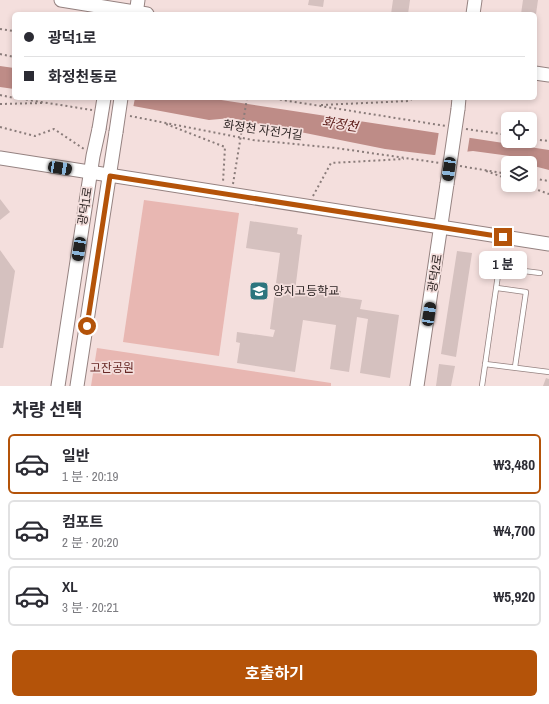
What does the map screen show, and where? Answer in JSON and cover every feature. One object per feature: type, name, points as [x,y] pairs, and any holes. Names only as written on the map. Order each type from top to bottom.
[{"type":"street","points":[[61,0],[140,10]]},
{"type":"street","points":[[473,12],[475,0]]},
{"type":"street","points":[[537,73],[549,75]]},
{"type":"street","name":"광덕1로","points":[[58,386],[93,156],[100,129],[104,100]]},
{"type":"street","name":"광덕1로","points":[[78,386],[121,100]]},
{"type":"street","name":"광덕2로","points":[[417,386],[442,227],[458,104]]},
{"type":"street","points":[[0,158],[549,244]]},
{"type":"lane","points":[[482,386],[499,268],[540,274]]},
{"type":"lane","points":[[497,288],[526,292],[515,368]]},
{"type":"lane","points":[[486,364],[549,372]]},
{"type":"path","points":[[0,29],[12,31]]},
{"type":"path","points":[[0,54],[12,57]]},
{"type":"path","points":[[0,96],[12,98]]},
{"type":"path","points":[[28,100],[100,111]]},
{"type":"path","points":[[227,194],[247,100]]},
{"type":"path","points":[[283,100],[453,127]]},
{"type":"path","points":[[315,105],[410,100]]},
{"type":"path","points":[[0,104],[48,103]]},
{"type":"path","name":"화정천 자전거길","points":[[129,116],[240,137],[336,148],[440,163]]},
{"type":"path","points":[[162,122],[225,148],[227,194]]},
{"type":"path","points":[[0,126],[35,136],[54,129],[93,156]]},
{"type":"path","points":[[460,128],[501,134]]},
{"type":"path","points":[[537,139],[549,141]]},
{"type":"path","points":[[308,206],[331,163],[409,158]]},
{"type":"path","points":[[456,165],[501,173]]},
{"type":"path","points":[[481,169],[501,176]]},
{"type":"path","points":[[537,179],[549,181]]},
{"type":"path","points":[[537,190],[549,194]]},
{"type":"green space","points":[[144,200],[239,213],[219,356],[123,342]]},
{"type":"green space","name":"고잔공원","points":[[97,348],[331,383],[331,386],[91,386]]},
{"type":"water","points":[[0,66],[12,68],[12,89],[0,87]]},
{"type":"water","name":"화정천","points":[[101,100],[221,100],[501,143],[501,148],[536,148],[549,150],[549,170],[537,167],[537,156],[510,156],[473,151],[434,155],[385,149],[231,118],[209,120]]},
{"type":"pier","points":[[89,100],[135,100],[133,108]]},
{"type":"pier","points":[[439,131],[470,135],[467,154],[435,157]]},
{"type":"building","points":[[309,0],[324,0],[323,7],[308,5]]},
{"type":"building","points":[[393,0],[410,0],[408,12],[391,12]]},
{"type":"building","points":[[523,0],[538,0],[536,12],[521,12]]},
{"type":"building","points":[[0,199],[10,212],[0,220]]},
{"type":"building","name":"양지고등학교","points":[[250,221],[298,228],[297,234],[302,235],[295,291],[306,292],[307,286],[341,291],[340,297],[362,300],[360,309],[399,315],[390,378],[360,373],[368,319],[357,317],[349,372],[330,369],[336,325],[303,320],[295,372],[237,363],[240,343],[236,342],[237,332],[273,337],[275,330],[270,329],[280,253],[246,248]]},
{"type":"building","points":[[0,250],[15,271],[3,348],[0,348]]},
{"type":"building","points":[[457,251],[472,253],[456,357],[441,354]]},
{"type":"building","points":[[439,364],[455,366],[451,386],[436,386]]},
{"type":"building","points":[[546,378],[549,379],[549,386],[543,386]]},
{"type":"place","name":"양지고등학교","points":[[259,291]]},
{"type":"route","points":[[87,326],[110,176],[503,237]]}]
